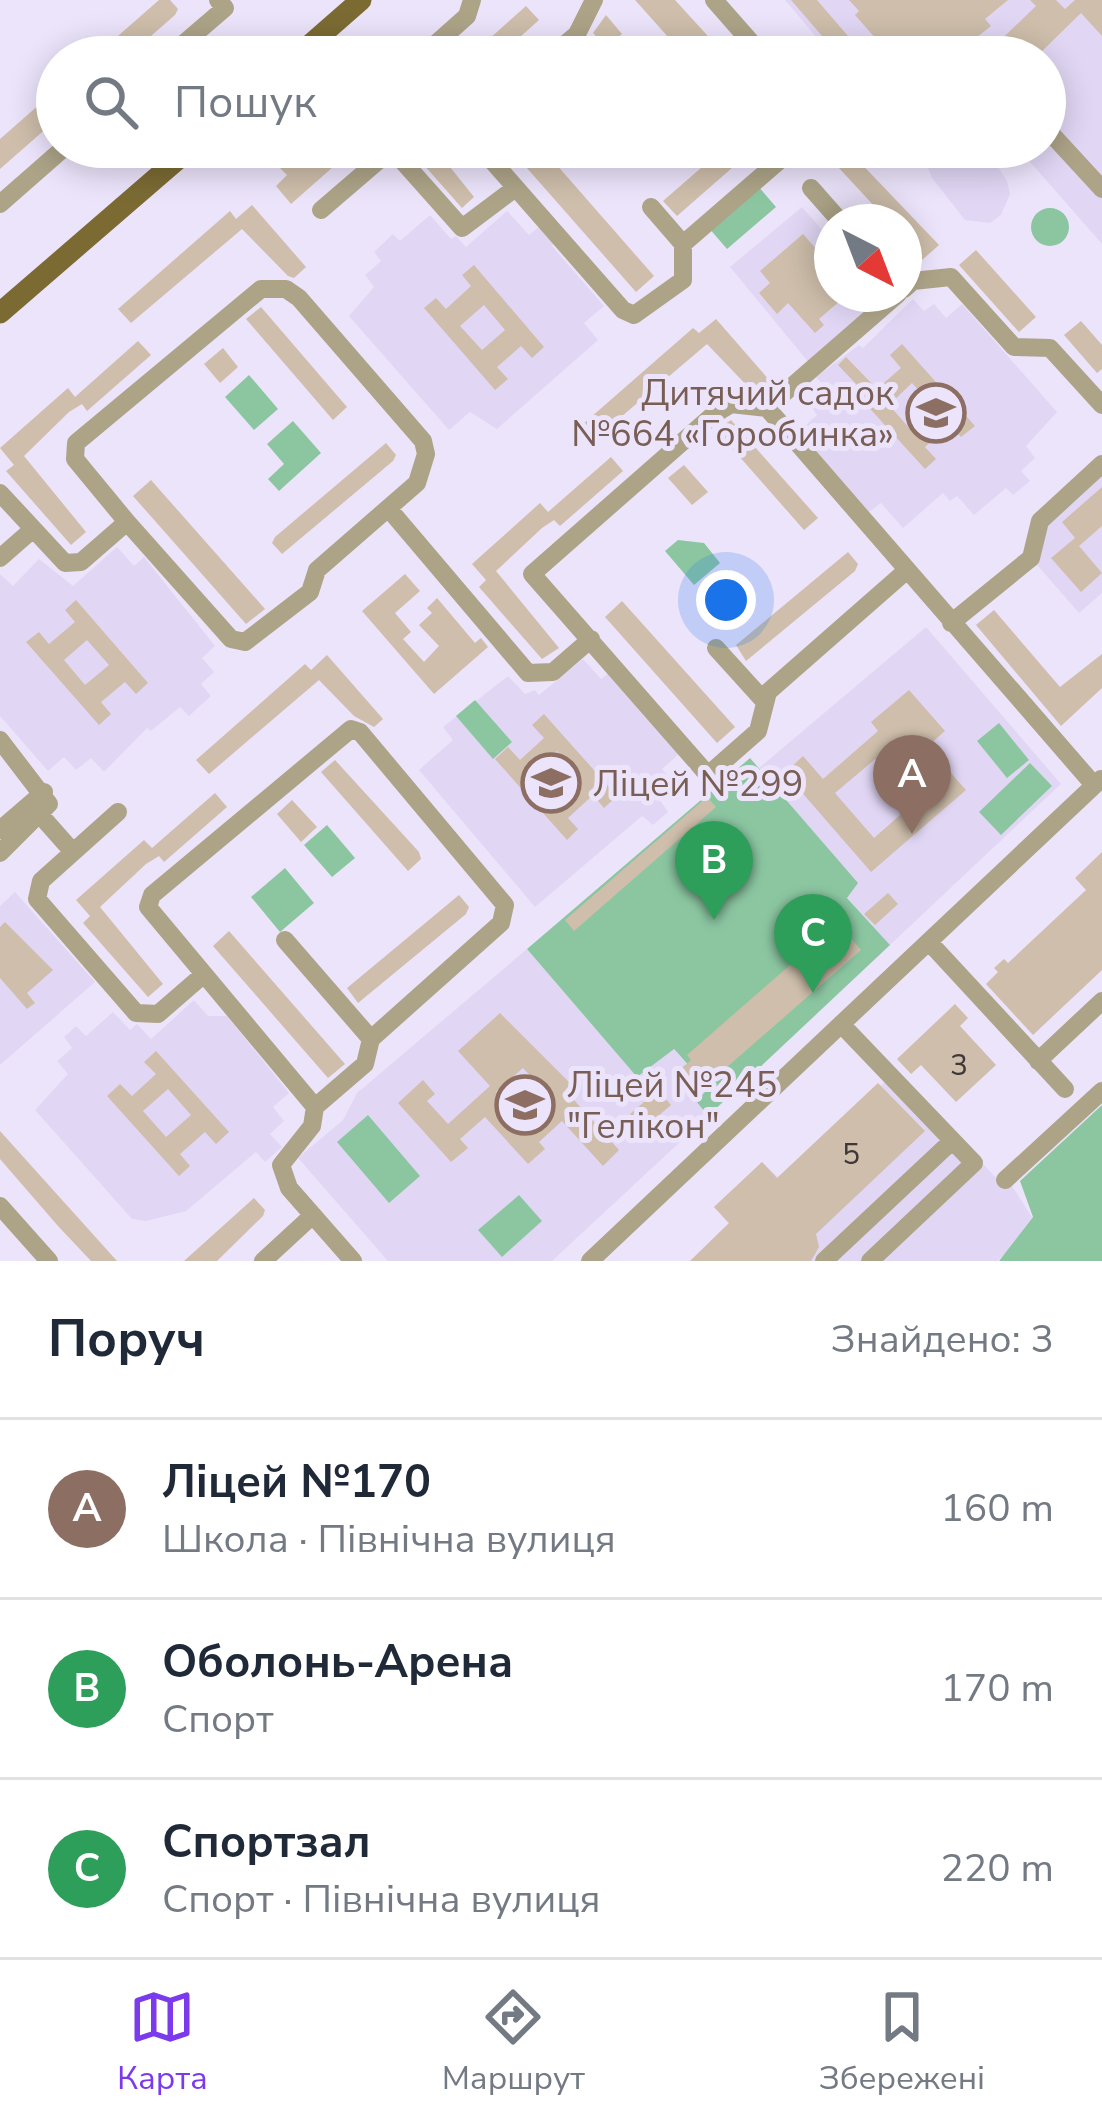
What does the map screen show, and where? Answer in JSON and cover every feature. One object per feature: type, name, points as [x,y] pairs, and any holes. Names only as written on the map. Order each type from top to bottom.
[{"type":"main road","points":[[320,36],[361,0]]},
{"type":"main road","points":[[3,306],[167,168]]},
{"type":"street","points":[[192,36],[225,8],[218,0]]},
{"type":"street","points":[[445,36],[467,16],[472,0]]},
{"type":"street","points":[[575,36],[594,0]]},
{"type":"street","points":[[714,0],[746,36]]},
{"type":"street","points":[[1066,150],[1102,189]]},
{"type":"street","points":[[0,204],[41,168]]},
{"type":"street","points":[[321,210],[368,168]]},
{"type":"street","points":[[409,168],[462,228],[514,189]]},
{"type":"street","points":[[497,168],[628,313],[646,311],[683,280],[683,244],[651,207]]},
{"type":"street","points":[[683,244],[771,168]]},
{"type":"street","points":[[812,188],[826,204]]},
{"type":"street","points":[[922,281],[951,277],[1014,347],[1050,348],[1102,405]]},
{"type":"street","points":[[273,286],[299,298],[423,441],[426,454],[417,483],[388,508],[316,570],[310,592],[245,643],[231,639],[127,522],[75,460],[76,443],[261,289],[273,286]]},
{"type":"street","points":[[767,408],[873,312]]},
{"type":"street","points":[[590,1261],[1098,782],[950,622],[767,408],[731,404],[713,415],[532,574],[708,776],[758,731],[764,701],[906,571]]},
{"type":"street","points":[[950,622],[1030,559],[1040,521],[1102,464]]},
{"type":"street","points":[[0,493],[59,560],[73,565],[127,522]]},
{"type":"street","points":[[388,508],[528,673],[553,672],[591,640]]},
{"type":"street","points":[[0,558],[32,530]]},
{"type":"street","points":[[716,648],[764,701]]},
{"type":"street","points":[[315,1107],[365,1064],[371,1039],[501,923],[505,905],[356,730],[346,730],[148,901],[149,912],[315,1107],[315,1120],[283,1162],[281,1173],[353,1261]]},
{"type":"street","points":[[0,740],[49,804],[42,817],[0,853]]},
{"type":"street","points":[[0,830],[44,792]]},
{"type":"street","points":[[118,812],[38,885],[37,899],[136,1013],[158,1014],[203,975]]},
{"type":"street","points":[[42,817],[73,852]]},
{"type":"street","points":[[285,940],[371,1039]]},
{"type":"street","points":[[928,942],[1065,1089]]},
{"type":"street","points":[[1038,1060],[1102,1001]]},
{"type":"street","points":[[841,1024],[876,1049],[974,1163],[870,1261]]},
{"type":"street","points":[[1005,1180],[1102,1091]]},
{"type":"street","points":[[824,1261],[952,1141]]},
{"type":"street","points":[[0,1206],[49,1261]]},
{"type":"street","points":[[263,1261],[313,1215]]},
{"type":"shaded area","points":[[785,0],[1102,0],[1102,244],[1035,168],[1066,168],[1066,36],[815,36]]},
{"type":"shaded area","points":[[928,168],[998,168],[1010,194],[1001,215],[990,223],[965,220]]},
{"type":"shaded area","points":[[802,207],[814,221],[814,312],[870,312],[810,364],[730,267]]},
{"type":"shaded area","points":[[507,211],[529,235],[541,225],[555,242],[552,246],[604,306],[584,323],[598,340],[497,429],[470,412],[449,430],[349,316],[374,287],[365,275],[381,261],[374,252],[393,234],[400,241],[430,215],[451,239],[456,236],[466,247]]},
{"type":"shaded area","name":"Дитячий садок №664 «Горобинка»","points":[[934,304],[946,318],[962,304],[1057,412],[1026,446],[1035,458],[1021,471],[1030,481],[1013,495],[1006,488],[974,515],[957,496],[950,501],[943,493],[903,528],[881,503],[869,512],[799,431],[817,415],[809,404],[826,389],[816,377],[859,345],[863,348],[900,312],[922,312]]},
{"type":"shaded area","points":[[1102,464],[1102,593],[1079,613],[1031,558],[1040,521]]},
{"type":"shaded area","points":[[117,547],[134,566],[144,557],[215,646],[202,658],[214,672],[201,684],[211,696],[189,716],[180,707],[151,731],[147,728],[104,772],[91,758],[76,770],[64,757],[48,771],[0,716],[0,574],[13,586],[39,559],[73,586]]},
{"type":"shaded area","points":[[926,627],[1061,784],[890,945],[847,897],[857,883],[759,768]]},
{"type":"shaded area","name":"Ліцей №299","points":[[583,659],[601,679],[610,672],[679,754],[662,769],[672,781],[657,796],[668,812],[653,825],[642,816],[535,907],[419,770],[453,740],[443,727],[508,676],[525,694],[535,690],[539,695]]},
{"type":"shaded area","points":[[15,892],[95,982],[0,1065],[0,906]]},
{"type":"shaded area","name":"Ліцей №245 \"Гелікон\"","points":[[527,949],[637,1076],[673,1049],[710,1088],[696,1101],[708,1116],[552,1261],[388,1261],[298,1158],[343,1120],[357,1093]]},
{"type":"shaded area","points":[[194,1000],[208,1016],[227,1016],[289,1093],[273,1107],[284,1121],[270,1134],[282,1147],[265,1162],[256,1152],[186,1211],[146,1221],[132,1219],[35,1110],[68,1074],[57,1061],[72,1048],[64,1037],[76,1026],[86,1036],[113,1012],[130,1030],[137,1024],[151,1039]]},
{"type":"shaded area","points":[[897,1071],[998,1180],[1010,1183],[1032,1217],[1007,1252],[997,1261],[690,1261],[729,1224],[714,1207],[762,1162],[778,1177]]},
{"type":"green space","points":[[757,185],[776,207],[727,249],[708,227]]},
{"type":"green space","points":[[1050,208],[1063,214],[1069,227],[1063,240],[1050,246],[1037,240],[1031,227],[1037,214]]},
{"type":"green space","points":[[249,375],[278,409],[254,430],[225,397]]},
{"type":"green space","points":[[293,421],[321,453],[279,491],[268,479],[284,464],[267,444]]},
{"type":"green space","points":[[678,540],[704,543],[720,563],[694,585],[665,551]]},
{"type":"green space","points":[[475,700],[512,742],[493,759],[456,716]]},
{"type":"green space","points":[[999,723],[1029,760],[1007,778],[977,741]]},
{"type":"green space","points":[[750,758],[858,883],[847,898],[890,945],[708,1116],[696,1101],[709,1088],[674,1049],[637,1077],[527,949]]},
{"type":"green space","points":[[1030,763],[1052,786],[1001,835],[979,812]]},
{"type":"green space","points":[[327,825],[355,858],[332,877],[304,845]]},
{"type":"green space","points":[[285,868],[314,903],[280,932],[251,897]]},
{"type":"green space","points":[[1102,1105],[1102,1261],[999,1261],[1033,1217],[1020,1181]]},
{"type":"green space","points":[[368,1115],[420,1176],[389,1203],[337,1142]]},
{"type":"green space","points":[[519,1195],[542,1221],[502,1257],[478,1230]]},
{"type":"building","points":[[159,0],[170,0],[178,9],[151,36],[118,36]]},
{"type":"building","points":[[635,0],[675,0],[708,36],[667,36]]},
{"type":"building","points":[[791,0],[817,0],[848,36],[822,36]]},
{"type":"building","points":[[849,0],[1008,0],[985,19],[991,26],[978,36],[874,36],[855,15],[859,11]]},
{"type":"building","points":[[1030,0],[1056,0],[1065,9],[1075,0],[1102,0],[1102,36],[1081,13],[1057,36],[1005,36],[1036,6]]},
{"type":"building","points":[[526,6],[539,20],[521,36],[492,36]]},
{"type":"building","points":[[606,15],[622,34],[596,36],[593,33]]},
{"type":"building","points":[[36,107],[36,137],[0,169],[0,139]]},
{"type":"building","points":[[280,168],[332,168],[291,204],[276,186],[287,175]]},
{"type":"building","points":[[427,168],[451,168],[474,197],[462,208]]},
{"type":"building","points":[[527,168],[559,168],[654,276],[636,292]]},
{"type":"building","points":[[701,168],[732,168],[677,216],[663,201]]},
{"type":"building","points":[[839,168],[865,168],[900,204],[872,204]]},
{"type":"building","points":[[252,205],[306,267],[294,278],[242,229],[131,323],[118,309],[230,211],[236,219]]},
{"type":"building","points":[[922,227],[939,245],[922,260]]},
{"type":"building","points":[[803,234],[814,247],[814,312],[827,312],[819,319],[824,325],[815,333],[788,303],[777,314],[759,293],[770,283],[760,271]]},
{"type":"building","points":[[976,250],[1036,317],[1019,332],[959,265]]},
{"type":"building","points":[[474,265],[544,347],[532,358],[521,346],[497,367],[508,379],[495,390],[424,308],[436,298],[446,309],[471,286],[462,275]],"holes":[[[484,305],[505,330],[482,350],[460,326]]]},
{"type":"building","points":[[261,307],[347,407],[333,420],[246,319]]},
{"type":"building","points":[[716,319],[771,382],[754,393],[707,344],[595,439],[582,425],[693,328],[699,333]]},
{"type":"building","points":[[1081,321],[1102,345],[1102,369],[1097,373],[1064,335]]},
{"type":"building","points":[[138,341],[151,355],[87,411],[82,404],[69,412],[24,456],[86,532],[71,545],[6,471],[14,465],[0,448],[68,388],[75,397]]},
{"type":"building","points":[[902,344],[975,426],[961,437],[950,425],[925,447],[936,459],[925,469],[852,389],[857,385],[838,365],[846,357],[877,389],[901,368],[890,355]],"holes":[[[912,383],[935,408],[911,430],[889,405]]]},
{"type":"building","points":[[223,348],[238,367],[220,383],[204,364]]},
{"type":"building","points":[[731,420],[818,518],[804,530],[716,430]]},
{"type":"building","points":[[386,443],[396,455],[393,461],[282,554],[272,543],[275,537]]},
{"type":"building","points":[[611,457],[623,471],[560,526],[554,520],[542,528],[496,571],[559,648],[542,659],[479,587],[486,580],[472,564],[540,503],[548,512]]},
{"type":"building","points":[[684,465],[708,492],[692,505],[668,478]]},
{"type":"building","points":[[151,480],[265,609],[246,624],[133,496]]},
{"type":"building","points":[[1102,487],[1102,526],[1079,546],[1102,573],[1081,592],[1051,558],[1075,538],[1062,522]]},
{"type":"building","points":[[848,552],[858,564],[855,571],[746,661],[736,645]]},
{"type":"building","points":[[405,574],[420,591],[395,613],[411,632],[403,639],[424,662],[439,646],[419,625],[432,613],[427,608],[437,598],[475,643],[481,638],[488,647],[434,694],[362,611]]},
{"type":"building","points":[[76,600],[148,683],[136,694],[125,682],[101,702],[111,714],[99,725],[26,642],[39,632],[49,644],[75,622],[65,610]],"holes":[[[87,640],[109,665],[85,685],[64,660]]]},
{"type":"building","points":[[622,601],[735,727],[717,743],[605,617]]},
{"type":"building","points":[[994,610],[1060,687],[1102,654],[1102,688],[1061,726],[976,625]]},
{"type":"building","points":[[327,655],[383,719],[374,727],[354,716],[319,680],[209,774],[196,760],[305,664],[311,670]]},
{"type":"building","points":[[909,690],[945,731],[914,758],[937,784],[950,772],[966,790],[871,872],[785,773],[803,756],[823,779],[878,731],[871,722]],"holes":[[[886,750],[924,794],[874,838],[835,793]]]},
{"type":"building","points":[[544,714],[617,796],[604,808],[593,795],[568,818],[578,829],[567,840],[495,759],[508,747],[520,760],[544,738],[532,725]],"holes":[[[557,751],[579,777],[554,799],[532,773]]]},
{"type":"building","points":[[335,760],[419,852],[421,859],[408,871],[321,772]]},
{"type":"building","points":[[215,793],[227,807],[164,862],[159,856],[146,864],[100,907],[163,984],[148,997],[83,923],[90,916],[76,900],[144,840],[152,848]]},
{"type":"building","points":[[707,797],[716,807],[574,931],[565,920]]},
{"type":"building","points":[[292,800],[317,827],[301,842],[277,814]]},
{"type":"building","points":[[1102,852],[1102,970],[1033,1035],[986,984],[998,972],[994,968],[1004,959],[1008,963],[1086,890],[1075,878]]},
{"type":"building","points":[[888,893],[898,904],[875,925],[864,914]]},
{"type":"building","points":[[459,895],[469,907],[466,914],[358,1003],[347,988]]},
{"type":"building","points":[[5,922],[53,970],[27,993],[35,1003],[27,1009],[0,978],[0,927]]},
{"type":"building","points":[[838,923],[861,950],[710,1082],[706,1077],[687,1093],[676,1073],[691,1060],[687,1055]]},
{"type":"building","points":[[229,931],[345,1064],[328,1078],[213,946]]},
{"type":"building","points":[[955,1004],[968,1018],[960,1026],[996,1065],[956,1102],[921,1065],[911,1074],[897,1059]]},
{"type":"building","points":[[500,1013],[571,1084],[565,1090],[619,1150],[603,1166],[562,1121],[539,1142],[545,1149],[528,1164],[485,1117],[460,1139],[468,1148],[451,1162],[398,1103],[423,1080],[435,1094],[427,1101],[448,1124],[490,1086],[458,1051]],"holes":[[[523,1068],[553,1101],[526,1125],[496,1092]]]},
{"type":"building","points":[[156,1051],[229,1132],[216,1144],[205,1132],[180,1154],[190,1166],[179,1176],[107,1096],[120,1084],[132,1096],[156,1074],[144,1062]],"holes":[[[168,1089],[191,1115],[166,1137],[143,1111]]]},
{"type":"building","points":[[878,1083],[925,1131],[816,1234],[819,1247],[811,1261],[690,1261],[729,1223],[714,1207],[762,1162],[777,1178]]},
{"type":"building","points":[[658,1090],[671,1105],[643,1129],[630,1114]]},
{"type":"building","points":[[0,1131],[117,1261],[91,1261],[58,1226],[0,1159]]},
{"type":"building","points":[[254,1198],[265,1210],[263,1216],[217,1261],[184,1261]]},
{"type":"place","name":"Дитячий садок №664 «Горобинка»","points":[[936,413]]},
{"type":"place","name":"Ліцей №299","points":[[551,783]]},
{"type":"place","name":"Ліцей №170","points":[[912,834]]},
{"type":"place","name":"Оболонь-Арена","points":[[714,920]]},
{"type":"place","name":"Спортзал","points":[[813,993]]},
{"type":"place","name":"Ліцей №245 \"Гелікон\"","points":[[525,1105]]}]
